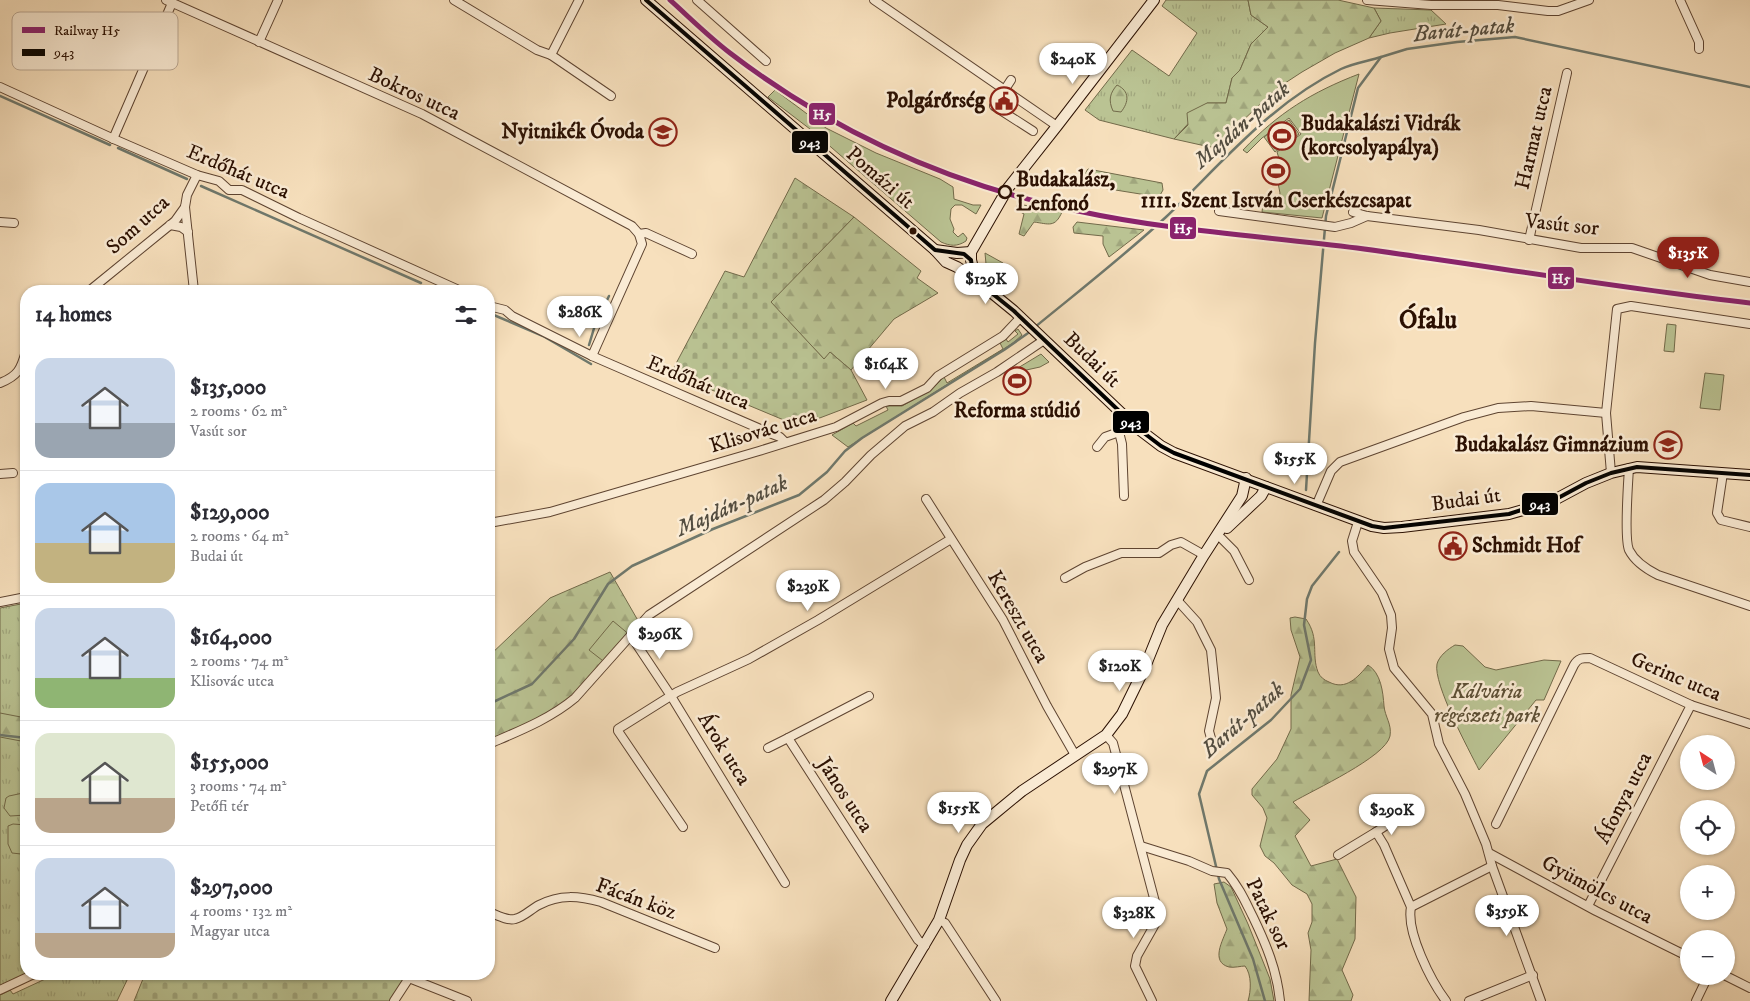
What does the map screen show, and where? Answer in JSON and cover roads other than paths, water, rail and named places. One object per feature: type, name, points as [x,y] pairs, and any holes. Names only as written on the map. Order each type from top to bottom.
[{"type":"main road","name":"Pomázi út","points":[[646,0],[935,250],[946,262],[957,267]]},
{"type":"main road","points":[[957,267],[964,265],[971,256],[1004,193],[1154,0]]},
{"type":"main road","points":[[935,250],[971,256]]},
{"type":"main road","points":[[971,256],[976,280]]},
{"type":"main road","name":"Budai út","points":[[957,267],[976,280],[1024,320],[1130,422],[1161,446],[1174,453],[1246,478],[1266,488],[1372,526],[1390,528],[1495,516],[1540,505],[1611,473],[1629,468],[1648,466],[1750,475]]},
{"type":"main road","points":[[894,1000],[939,920],[960,860],[967,845],[982,824],[1022,791],[1106,735],[1122,714],[1133,694],[1162,625],[1242,496],[1246,478]]},
{"type":"main road","points":[[1218,535],[1261,496],[1266,488]]},
{"type":"street","points":[[259,42],[278,0]]},
{"type":"street","points":[[454,0],[537,50],[551,55],[611,96]]},
{"type":"street","points":[[551,55],[579,0]]},
{"type":"street","points":[[697,0],[766,61]]},
{"type":"street","points":[[874,0],[1057,126]]},
{"type":"street","points":[[1367,0],[1431,5],[1498,5],[1548,11],[1558,11],[1588,0]]},
{"type":"street","points":[[1680,0],[1699,42],[1699,49]]},
{"type":"street","name":"Bokros utca","points":[[169,1],[422,114],[632,226],[639,234]]},
{"type":"street","points":[[113,139],[141,70]]},
{"type":"street","name":"Harmat utca","points":[[1529,240],[1567,73]]},
{"type":"street","points":[[1011,80],[994,106],[1034,132]]},
{"type":"street","name":"Erdőhát utca","points":[[0,87],[113,139],[198,175],[219,181],[229,190],[242,190],[299,218],[448,285]]},
{"type":"street","name":"Som utca","points":[[96,285],[170,225],[185,207],[188,195],[198,175]]},
{"type":"street","points":[[185,207],[192,252],[194,285]]},
{"type":"street","name":"Vasút sor","points":[[1218,211],[1326,225],[1351,223],[1367,216]]},
{"type":"street","name":"Vasút sor","points":[[1353,212],[1367,216],[1479,230],[1581,248],[1632,248],[1710,274],[1750,282]]},
{"type":"street","points":[[0,222],[14,223]]},
{"type":"street","points":[[170,225],[181,227],[188,232]]},
{"type":"street","points":[[592,356],[642,244],[639,234],[646,233],[692,254]]},
{"type":"street","points":[[1611,473],[1606,413],[1617,309],[1631,306],[1750,324]]},
{"type":"street","name":"Erdőhát utca","points":[[495,307],[506,310],[512,316],[592,356],[780,437],[785,442]]},
{"type":"street","name":"Klisovác utca","points":[[495,522],[550,512],[836,427],[882,403],[901,401],[922,390],[930,385],[938,376],[1003,336],[1024,320]]},
{"type":"street","points":[[495,741],[544,719],[563,708],[575,698],[649,615],[824,500],[845,482],[871,455],[905,426],[933,412],[960,393],[1034,348],[1041,338]]},
{"type":"street","points":[[0,383],[16,374],[20,369]]},
{"type":"street","points":[[1316,506],[1331,471],[1340,462],[1464,417],[1498,408],[1531,406],[1606,413]]},
{"type":"street","points":[[1097,447],[1105,437],[1119,432],[1130,422]]},
{"type":"street","points":[[1119,432],[1122,444],[1124,496]]},
{"type":"street","points":[[1629,468],[1627,545],[1635,559],[1644,568],[1658,576],[1750,606]]},
{"type":"street","points":[[0,474],[13,473]]},
{"type":"street","points":[[1723,473],[1717,513],[1719,518],[1750,527]]},
{"type":"street","name":"Kereszt utca","points":[[926,499],[1003,620],[1047,706],[1075,755]]},
{"type":"street","points":[[1358,522],[1352,540],[1354,552],[1382,592],[1391,615],[1392,628],[1389,649],[1394,668],[1432,714],[1439,744],[1465,794],[1489,853],[1541,1001]]},
{"type":"street","points":[[1218,535],[1234,551],[1249,580]]},
{"type":"street","points":[[683,827],[618,732],[618,729],[671,696],[748,659],[818,620],[950,539]]},
{"type":"street","points":[[1065,578],[1086,567],[1120,554],[1159,553],[1171,545],[1181,542],[1204,555]]},
{"type":"street","points":[[0,602],[20,598]]},
{"type":"street","points":[[1177,600],[1198,622],[1212,650],[1216,698],[1209,732],[1214,750]]},
{"type":"street","name":"Árok utca","points":[[630,636],[671,696],[785,883]]},
{"type":"street","name":"Gerinc utca","points":[[1496,824],[1577,660],[1582,658],[1590,658],[1691,705],[1750,724]]},
{"type":"street","points":[[768,748],[870,696]]},
{"type":"street","name":"Áfonya utca","points":[[1588,906],[1691,705]]},
{"type":"street","points":[[1106,735],[1113,743],[1142,846],[1159,917],[1137,956],[1135,966],[1152,1001]]},
{"type":"street","name":"János utca","points":[[788,738],[918,940],[925,946]]},
{"type":"street","points":[[1338,855],[1411,809]]},
{"type":"street","points":[[1376,832],[1384,845],[1410,907],[1409,917],[1423,963],[1434,985],[1446,1001]]},
{"type":"street","name":"Patak sor","points":[[1142,846],[1189,861],[1212,871],[1227,874],[1238,886],[1269,950],[1280,1001]]},
{"type":"street","name":"Gyümölcs utca","points":[[1489,853],[1680,952]]},
{"type":"street","points":[[1410,907],[1492,866]]},
{"type":"street","name":"Fácán köz","points":[[495,914],[509,919],[516,918],[558,898],[571,896],[586,898],[601,902],[715,948]]},
{"type":"street","points":[[939,920],[945,923],[996,1001]]},
{"type":"street","points":[[1470,1001],[1533,975]]},
{"type":"street","points":[[0,990],[21,980]]},
{"type":"street","points":[[394,1001],[407,980]]},
{"type":"street","points":[[418,980],[467,1001]]},
{"type":"street","points":[[1735,980],[1750,988]]},
{"type":"street","points":[[1696,1001],[1704,985]]},
{"type":"waterway","name":"Barát-patak","points":[[1306,490],[1315,343],[1326,216],[1358,88],[1381,57],[1407,49],[1515,37],[1750,87]]},
{"type":"waterway","name":"Majdán-patak","points":[[1035,327],[1166,217],[1248,136],[1292,99],[1341,69],[1381,57]]},
{"type":"waterway","points":[[0,96],[110,145]]},
{"type":"waterway","points":[[118,148],[187,179]]},
{"type":"waterway","points":[[201,186],[421,283]]},
{"type":"waterway","points":[[589,345],[595,325],[609,296]]},
{"type":"waterway","points":[[495,316],[543,336],[591,364]]},
{"type":"waterway","name":"Majdán-patak","points":[[495,701],[532,684],[574,639],[608,584],[632,566],[713,529],[799,495],[827,472],[845,451],[862,438],[1004,350],[1031,331]]},
{"type":"waterway","name":"Barát-patak","points":[[1265,1001],[1253,959],[1219,879],[1199,794],[1207,771],[1271,720],[1300,689],[1311,660],[1304,625],[1307,599],[1312,586],[1339,552]]},
{"type":"waterway","name":"Majdán-patak","points":[[0,735],[20,737]]},
{"type":"rail line","name":"H5","points":[[670,0],[722,47],[769,81],[852,131],[895,152],[939,170],[1031,200],[1147,224],[1357,248],[1603,284],[1750,303]]},
{"type":"place","name":"Polgárőrség","points":[[1004,101]]},
{"type":"place","name":"Nyitnikék Óvoda","points":[[663,132]]},
{"type":"place","name":"Budakalászi Vidrák (korcsolyapálya)","points":[[1282,136]]},
{"type":"place","name":"1111. Szent István Cserkészcsapat","points":[[1276,171]]},
{"type":"place","name":"Budakalász, Lenfonó","points":[[1005,192]]},
{"type":"place","name":"Reforma stúdió","points":[[1017,381]]},
{"type":"place","name":"Budakalász Gimnázium","points":[[1668,445]]},
{"type":"place","name":"Schmidt Hof","points":[[1453,546]]},
{"type":"district","name":"Ófalu","points":[[1428,320]]},
{"type":"park label","name":"Kálvária régészeti park","points":[[1487,704]]}]
